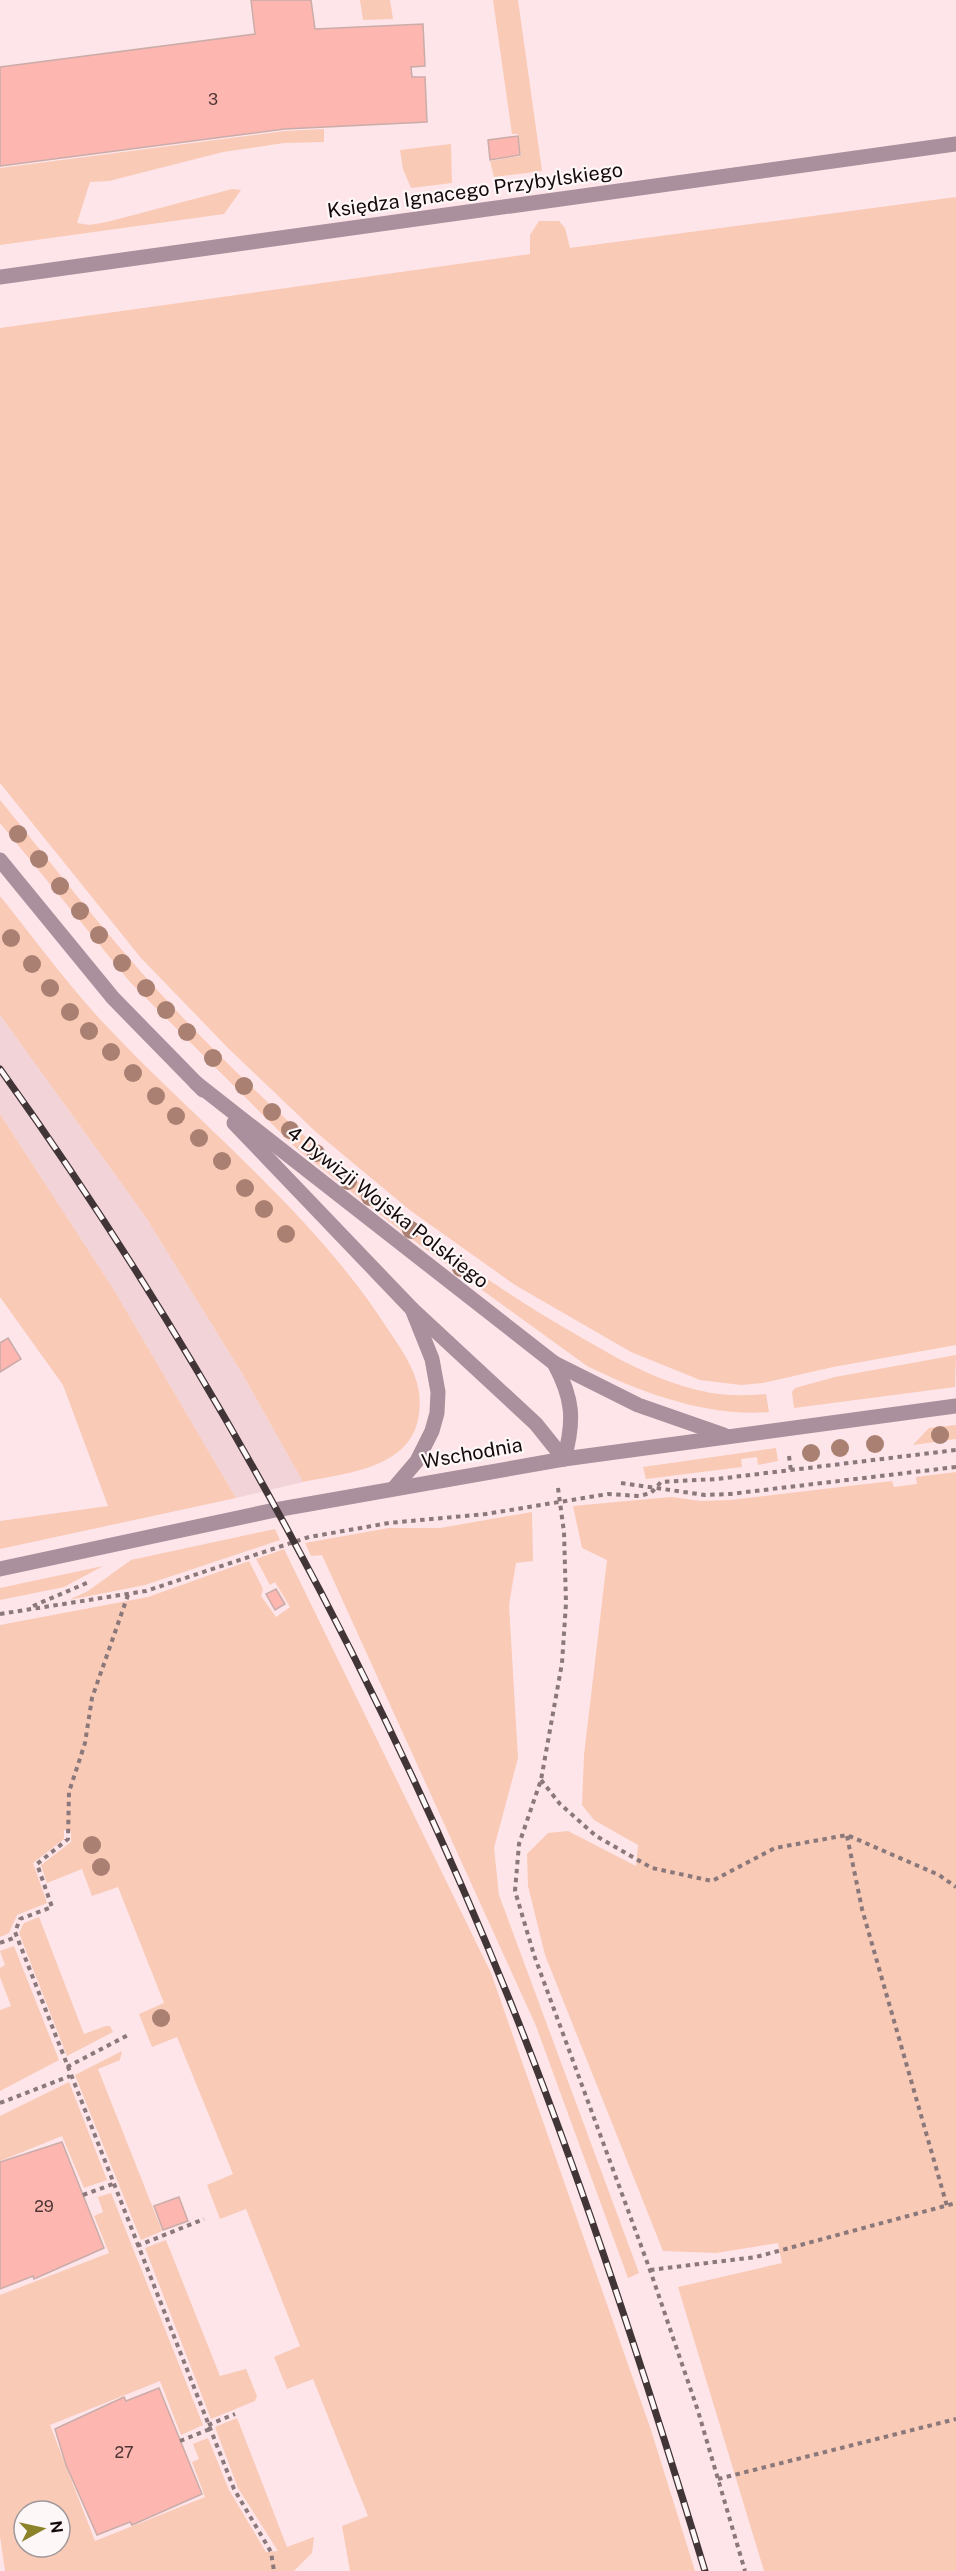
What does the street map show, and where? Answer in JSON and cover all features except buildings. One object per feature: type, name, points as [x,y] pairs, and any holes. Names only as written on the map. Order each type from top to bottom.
[{"type":"street","name":"Księdza Ignacego Przybylskiego","points":[[0,278],[956,144]]},
{"type":"street","name":"4 Dywizji Wojska Polskiego","points":[[0,861],[113,998],[412,1309],[536,1424],[564,1459]]},
{"type":"street","name":"4 Dywizji Wojska Polskiego","points":[[196,1083],[554,1363],[638,1404],[727,1436]]},
{"type":"street","name":"4 Dywizji Wojska Polskiego","points":[[394,1488],[422,1453],[437,1413],[438,1392],[432,1359],[412,1309]]},
{"type":"street","name":"4 Dywizji Wojska Polskiego","points":[[554,1363],[570,1400],[570,1438],[564,1459]]},
{"type":"street","name":"Wschodnia","points":[[0,1569],[275,1510],[564,1459],[956,1406]]},
{"type":"path","points":[[0,1614],[128,1596],[309,1537],[389,1523],[433,1521],[608,1494],[639,1496],[651,1493],[661,1482],[717,1479],[956,1450]]},
{"type":"path","points":[[617,1482],[705,1495],[730,1494],[956,1467]]},
{"type":"path","points":[[556,1480],[564,1532],[566,1603],[562,1663],[541,1780],[519,1844],[515,1891],[534,1955],[651,2270],[745,2571]]},
{"type":"path","points":[[548,1491],[566,1488]]},
{"type":"path","points":[[128,1596],[93,1698],[85,1743],[69,1792],[68,1839],[37,1864],[52,1907],[20,1919],[15,1932],[66,2067],[234,2489],[271,2552],[274,2571]]},
{"type":"path","points":[[541,1780],[560,1804],[596,1836],[652,1868],[712,1881],[775,1848],[847,1835],[939,1875],[956,1887]]},
{"type":"path","points":[[847,1835],[862,1909],[947,2206]]},
{"type":"path","points":[[0,1943],[16,1937]]},
{"type":"path","points":[[66,2067],[130,2034]]},
{"type":"path","points":[[0,2103],[70,2076]]},
{"type":"path","points":[[83,2195],[113,2184]]},
{"type":"path","points":[[651,2270],[756,2257],[956,2203]]},
{"type":"path","points":[[137,2246],[204,2219]]},
{"type":"path","points":[[180,2441],[235,2414]]},
{"type":"path","points":[[718,2479],[956,2419]]},
{"type":"shaded area","points":[[360,0],[390,0],[393,19],[363,20]]},
{"type":"shaded area","points":[[493,0],[518,0],[542,171],[494,177],[490,161],[521,156],[518,134],[512,134]]},
{"type":"shaded area","points":[[324,129],[324,142],[284,143],[223,152],[109,181],[90,182],[77,223],[89,225],[107,222],[232,189],[241,190],[224,214],[0,245],[0,168],[285,131]]},
{"type":"shaded area","points":[[451,144],[452,183],[411,188],[403,169],[400,150]]},
{"type":"shaded area","points":[[956,197],[956,1345],[833,1367],[763,1383],[741,1385],[700,1380],[631,1352],[515,1285],[411,1211],[317,1133],[228,1048],[141,958],[0,783],[0,328],[530,254],[530,235],[539,221],[559,221],[565,228],[570,248]]},
{"type":"shaded area","points":[[0,800],[159,992],[252,1087],[352,1177],[459,1259],[514,1296],[617,1358],[685,1387],[717,1394],[766,1394],[769,1412],[722,1411],[675,1401],[652,1394],[587,1366],[405,1234],[296,1148],[130,982],[0,823]]},
{"type":"shaded area","points":[[0,896],[97,1016],[288,1206],[358,1287],[402,1350],[418,1387],[420,1407],[416,1427],[408,1441],[397,1453],[368,1468],[303,1482],[243,1375],[145,1216],[0,1015]]},
{"type":"shaded area","points":[[0,1015],[145,1216],[243,1375],[303,1482],[236,1498],[114,1290],[0,1114]]},
{"type":"shaded area","points":[[0,1114],[114,1290],[236,1498],[0,1549],[0,1521],[108,1506],[63,1385],[0,1297]]},
{"type":"shaded area","points":[[956,1355],[955,1387],[794,1408],[792,1392],[795,1388],[835,1377]]},
{"type":"shaded area","points":[[956,1425],[956,1439],[913,1445],[929,1428]]},
{"type":"shaded area","points":[[776,1448],[778,1461],[758,1465],[757,1457],[741,1459],[742,1467],[646,1479],[643,1467]]},
{"type":"shaded area","points":[[956,1472],[956,2571],[764,2571],[678,2287],[782,2263],[778,2243],[716,2253],[663,2251],[545,1955],[528,1886],[527,1854],[548,1833],[568,1831],[636,1866],[638,1845],[594,1820],[582,1805],[584,1755],[607,1560],[582,1548],[573,1506],[671,1497],[701,1501],[731,1500],[892,1481],[894,1487],[917,1484],[916,1477]]},
{"type":"shaded area","points":[[532,1512],[533,1561],[516,1563],[509,1605],[518,1758],[494,1848],[499,1895],[639,2273],[628,2278],[536,2026],[322,1555],[311,1556],[305,1543],[389,1528],[440,1528]]},
{"type":"shaded area","points":[[275,1529],[280,1540],[145,1585],[69,1600],[88,1591],[131,1560]]},
{"type":"shaded area","points":[[284,1549],[491,1973],[651,2430],[695,2571],[350,2571],[342,2526],[368,2516],[313,2379],[287,2389],[274,2357],[300,2346],[246,2209],[220,2219],[207,2185],[233,2174],[177,2037],[152,2047],[139,2014],[164,2003],[118,1887],[92,1896],[82,1869],[47,1883],[41,1865],[71,1842],[71,1831],[64,1830],[64,1839],[33,1863],[47,1903],[17,1915],[9,1933],[0,1937],[0,1625],[148,1597],[249,1561],[263,1589],[261,1596],[276,1617],[290,1607],[275,1582],[270,1585],[256,1559]]},
{"type":"shaded area","points":[[103,1566],[64,1587],[0,1600],[0,1588]]},
{"type":"shaded area","points":[[39,1917],[84,2034],[106,2026],[110,2026],[113,2032],[67,2056],[19,1933],[24,1923]]},
{"type":"shaded area","points":[[14,1946],[59,2060],[0,2091],[0,2010],[11,2006],[0,1977],[0,1968],[5,1965],[0,1951]]},
{"type":"shaded area","points":[[122,2051],[120,2060],[98,2069],[162,2231],[141,2240],[75,2075]]},
{"type":"shaded area","points":[[69,2082],[107,2180],[84,2188],[62,2136],[0,2161],[0,2116]]},
{"type":"shaded area","points":[[111,2193],[203,2425],[181,2435],[160,2381],[50,2425],[95,2541],[205,2497],[192,2462],[199,2459],[193,2444],[208,2438],[229,2490],[266,2552],[278,2551],[238,2488],[215,2427],[237,2418],[287,2547],[314,2537],[312,2553],[294,2571],[5,2571],[0,2536],[0,2295],[109,2253],[94,2216],[103,2212],[98,2197]]},
{"type":"shaded area","points":[[166,2240],[220,2376],[246,2369],[257,2396],[255,2401],[211,2419],[145,2248]]},
{"type":"railway","points":[[0,1069],[76,1179],[149,1292],[219,1408],[286,1527],[409,1770],[465,1893],[516,2016],[568,2153],[662,2431],[705,2571]]}]
